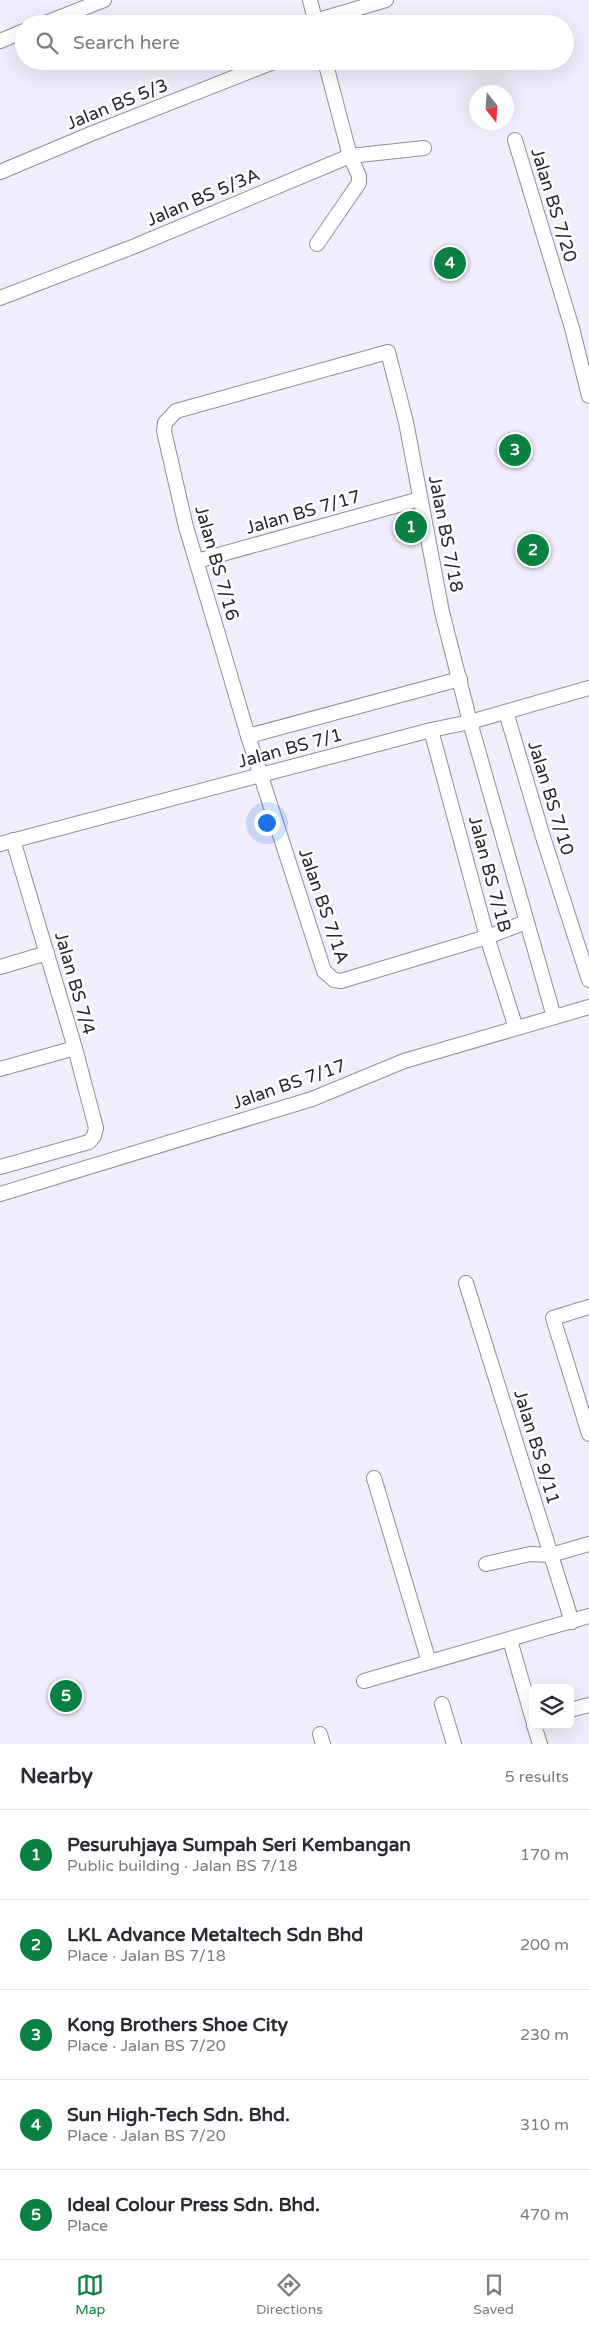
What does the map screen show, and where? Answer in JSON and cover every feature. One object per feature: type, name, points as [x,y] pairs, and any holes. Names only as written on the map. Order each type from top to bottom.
[{"type":"street","points":[[61,15],[83,4],[104,0]]},
{"type":"street","points":[[310,0],[314,15]]},
{"type":"street","points":[[338,15],[386,0]]},
{"type":"street","points":[[0,41],[15,35]]},
{"type":"street","name":"Jalan BS 5/3","points":[[0,172],[253,70]]},
{"type":"street","points":[[316,244],[359,184],[357,169],[350,156],[327,70]]},
{"type":"street","name":"Jalan BS 7/20","points":[[515,140],[572,328],[589,396]]},
{"type":"street","name":"Jalan BS 5/3A","points":[[0,298],[135,246],[350,156],[424,148]]},
{"type":"street","name":"Jalan BS 7/16","points":[[262,775],[248,736],[186,527],[164,431],[165,423],[169,416],[184,407],[388,352]]},
{"type":"street","name":"Jalan BS 7/18","points":[[388,352],[406,422],[442,612],[470,722]]},
{"type":"street","name":"Jalan BS 7/17","points":[[197,561],[420,498]]},
{"type":"street","points":[[248,736],[460,679]]},
{"type":"street","name":"Jalan BS 7/1","points":[[7,842],[431,730],[470,722],[589,688]]},
{"type":"street","name":"Jalan BS 7/10","points":[[506,712],[543,837],[589,980]]},
{"type":"street","name":"Jalan BS 7/1B","points":[[470,722],[554,1017]]},
{"type":"street","name":"Jalan BS 7/1B","points":[[431,730],[487,937],[516,1028]]},
{"type":"street","name":"Jalan BS 7/1A","points":[[262,775],[321,964],[328,977],[341,981],[487,937]]},
{"type":"street","name":"Jalan BS 7/4","points":[[0,1167],[88,1142],[94,1136],[96,1128],[47,953],[7,842]]},
{"type":"street","points":[[487,937],[526,922]]},
{"type":"street","points":[[0,967],[47,953]]},
{"type":"street","name":"Jalan BS 7/17","points":[[0,1194],[312,1099],[404,1061],[589,1007]]},
{"type":"street","points":[[0,1070],[75,1048]]},
{"type":"street","name":"Jalan BS 9/11","points":[[466,1283],[572,1622]]},
{"type":"street","points":[[589,1307],[553,1318],[589,1434]]},
{"type":"street","points":[[374,1478],[429,1662]]},
{"type":"street","points":[[486,1564],[530,1554],[551,1555],[589,1544]]},
{"type":"street","points":[[364,1681],[589,1616]]},
{"type":"street","points":[[510,1640],[529,1706]]},
{"type":"street","points":[[442,1704],[454,1744]]},
{"type":"street","points":[[574,1709],[589,1704]]},
{"type":"street","points":[[535,1729],[540,1744]]},
{"type":"place","name":"Sun High-Tech Sdn. Bhd.","points":[[450,263]]},
{"type":"place","name":"Kong Brothers Shoe City","points":[[515,450]]},
{"type":"place","name":"Pesuruhjaya Sumpah Seri Kembangan","points":[[411,527]]},
{"type":"place","name":"LKL Advance Metaltech Sdn Bhd","points":[[533,550]]},
{"type":"place","name":"Ideal Colour Press Sdn. Bhd.","points":[[66,1696]]}]
